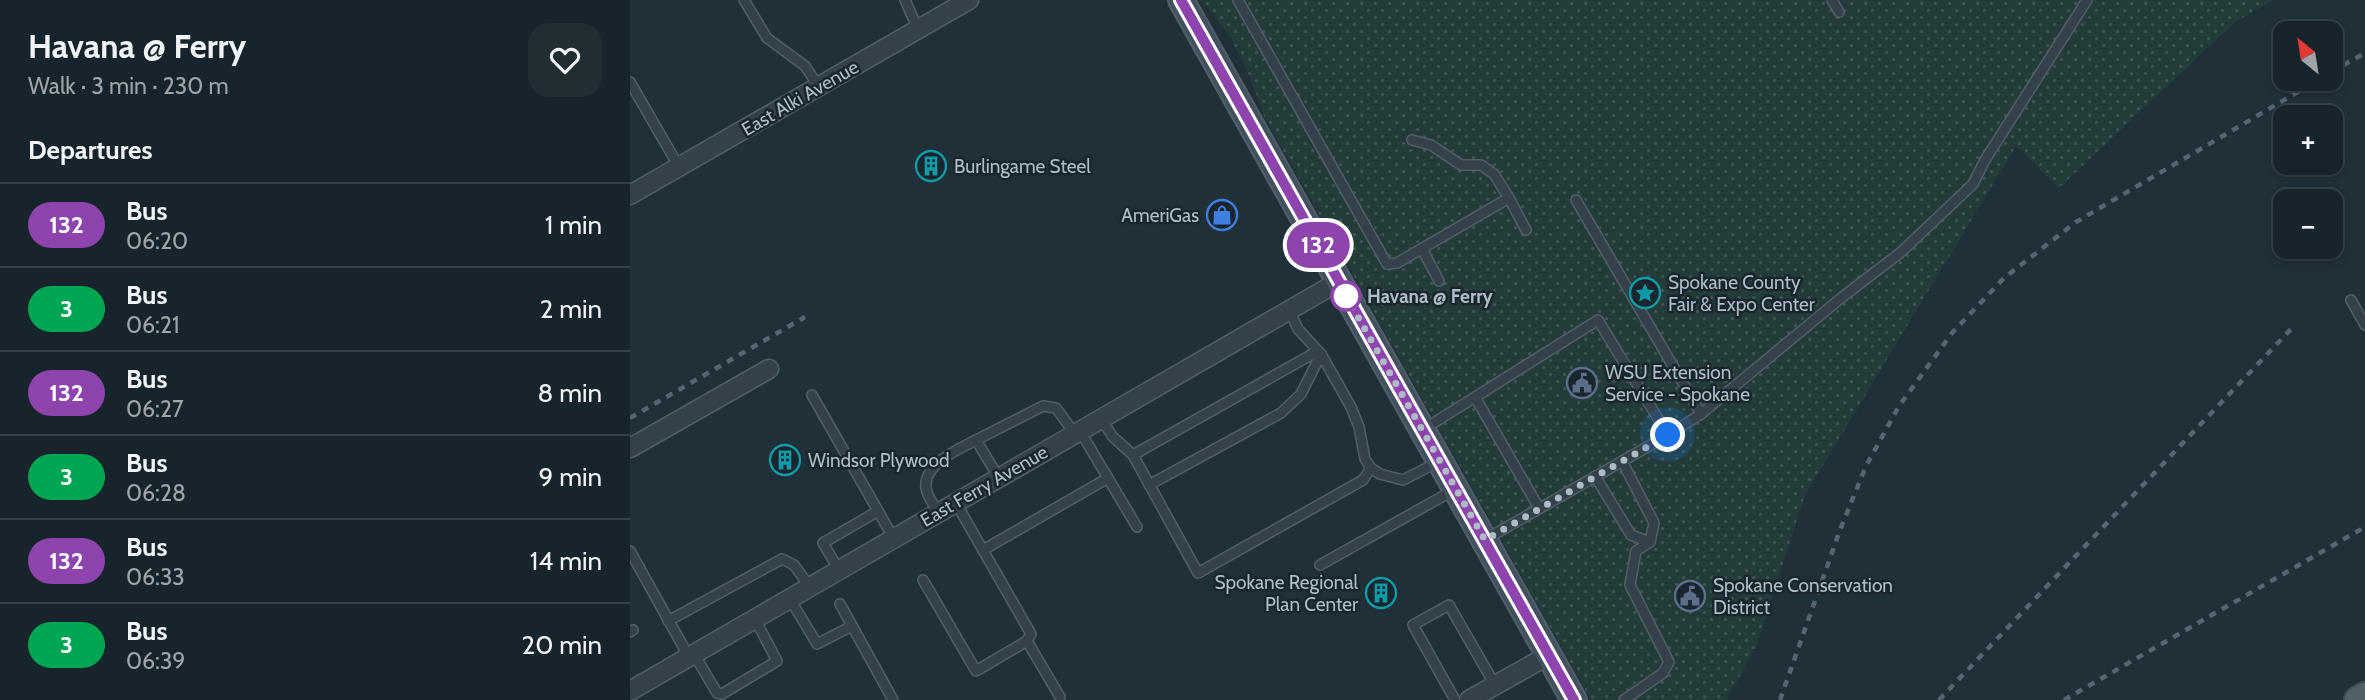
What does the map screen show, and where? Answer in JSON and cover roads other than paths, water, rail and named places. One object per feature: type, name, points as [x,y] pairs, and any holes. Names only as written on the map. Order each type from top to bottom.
[{"type":"main road","points":[[2358,700],[2365,696]]},
{"type":"street","name":"East Alki Avenue","points":[[630,195],[969,0]]},
{"type":"street","points":[[1181,0],[1574,700]]},
{"type":"street","name":"East Ferry Avenue","points":[[636,693],[691,656],[1338,282]]},
{"type":"street","points":[[630,448],[769,369]]},
{"type":"street","points":[[1469,700],[1549,654]]},
{"type":"lane","points":[[744,0],[767,38],[805,66],[819,87]]},
{"type":"lane","points":[[905,0],[918,29]]},
{"type":"lane","points":[[1238,0],[1384,261],[1392,265],[1509,198]]},
{"type":"lane","points":[[1832,0],[1839,12]]},
{"type":"lane","points":[[1485,540],[1702,414],[1841,298],[1900,253],[1973,184],[1985,160],[2087,0]]},
{"type":"lane","points":[[630,82],[679,167]]},
{"type":"lane","points":[[1412,140],[1431,145],[1461,165],[1481,165],[1494,174],[1526,230]]},
{"type":"lane","points":[[1576,200],[1702,414]]},
{"type":"lane","points":[[1422,249],[1439,281]]},
{"type":"lane","points":[[2351,300],[2364,322]]},
{"type":"lane","points":[[1289,310],[1298,330],[1320,353],[1355,417],[1365,459],[1371,468],[1380,474],[1403,480],[1440,461]]},
{"type":"lane","points":[[1422,430],[1598,320],[1668,435]]},
{"type":"lane","points":[[1133,455],[1320,353]]},
{"type":"lane","points":[[1149,485],[1281,413],[1301,394],[1320,353]]},
{"type":"lane","points":[[812,395],[894,539]]},
{"type":"lane","points":[[1475,397],[1539,508]]},
{"type":"lane","points":[[938,513],[926,489],[928,473],[949,456],[976,440],[1043,406],[1056,408],[1078,432],[1137,527]]},
{"type":"lane","points":[[1101,418],[1113,437],[1133,455],[1198,572],[1363,481],[1371,468]]},
{"type":"lane","points":[[976,440],[999,478]]},
{"type":"lane","points":[[1622,461],[1654,523],[1650,542],[1636,551],[1630,585],[1669,662],[1663,673],[1624,700]]},
{"type":"lane","points":[[1595,476],[1631,535],[1650,542]]},
{"type":"lane","points":[[983,550],[1108,478]]},
{"type":"lane","points":[[1320,565],[1456,489]]},
{"type":"lane","points":[[923,580],[976,671],[1027,641],[1031,634],[956,503]]},
{"type":"lane","points":[[839,570],[823,543],[878,511]]},
{"type":"lane","points":[[630,551],[668,621],[719,694],[776,663],[777,659],[755,619]]},
{"type":"lane","points":[[668,621],[777,560],[788,561],[794,565],[810,587]]},
{"type":"lane","points":[[790,599],[817,644],[852,626]]},
{"type":"lane","points":[[839,604],[893,700]]},
{"type":"lane","points":[[1455,700],[1413,625],[1449,605],[1495,685]]},
{"type":"lane","points":[[1027,641],[1060,697]]},
{"type":"railway","points":[[2343,65],[2365,53]]},
{"type":"railway","points":[[1780,700],[1840,530],[1866,466],[1899,406],[1952,333],[2004,278],[2076,222],[2300,91]]},
{"type":"railway","points":[[630,418],[805,317]]},
{"type":"railway","points":[[1939,700],[2292,328]]},
{"type":"railway","points":[[2064,700],[2365,527]]},
{"type":"place","name":"Burlingame Steel","points":[[931,166]]},
{"type":"place","name":"AmeriGas","points":[[1222,215]]},
{"type":"place","name":"Spokane County Fair & Expo Center","points":[[1645,293]]},
{"type":"place","name":"Havana @ Ferry","points":[[1346,296]]},
{"type":"place","name":"WSU Extension Service - Spokane","points":[[1582,383]]},
{"type":"place","name":"Windsor Plywood","points":[[785,460]]},
{"type":"place","name":"Spokane Regional Plan Center","points":[[1381,593]]},
{"type":"place","name":"Spokane Conservation District","points":[[1690,596]]}]
